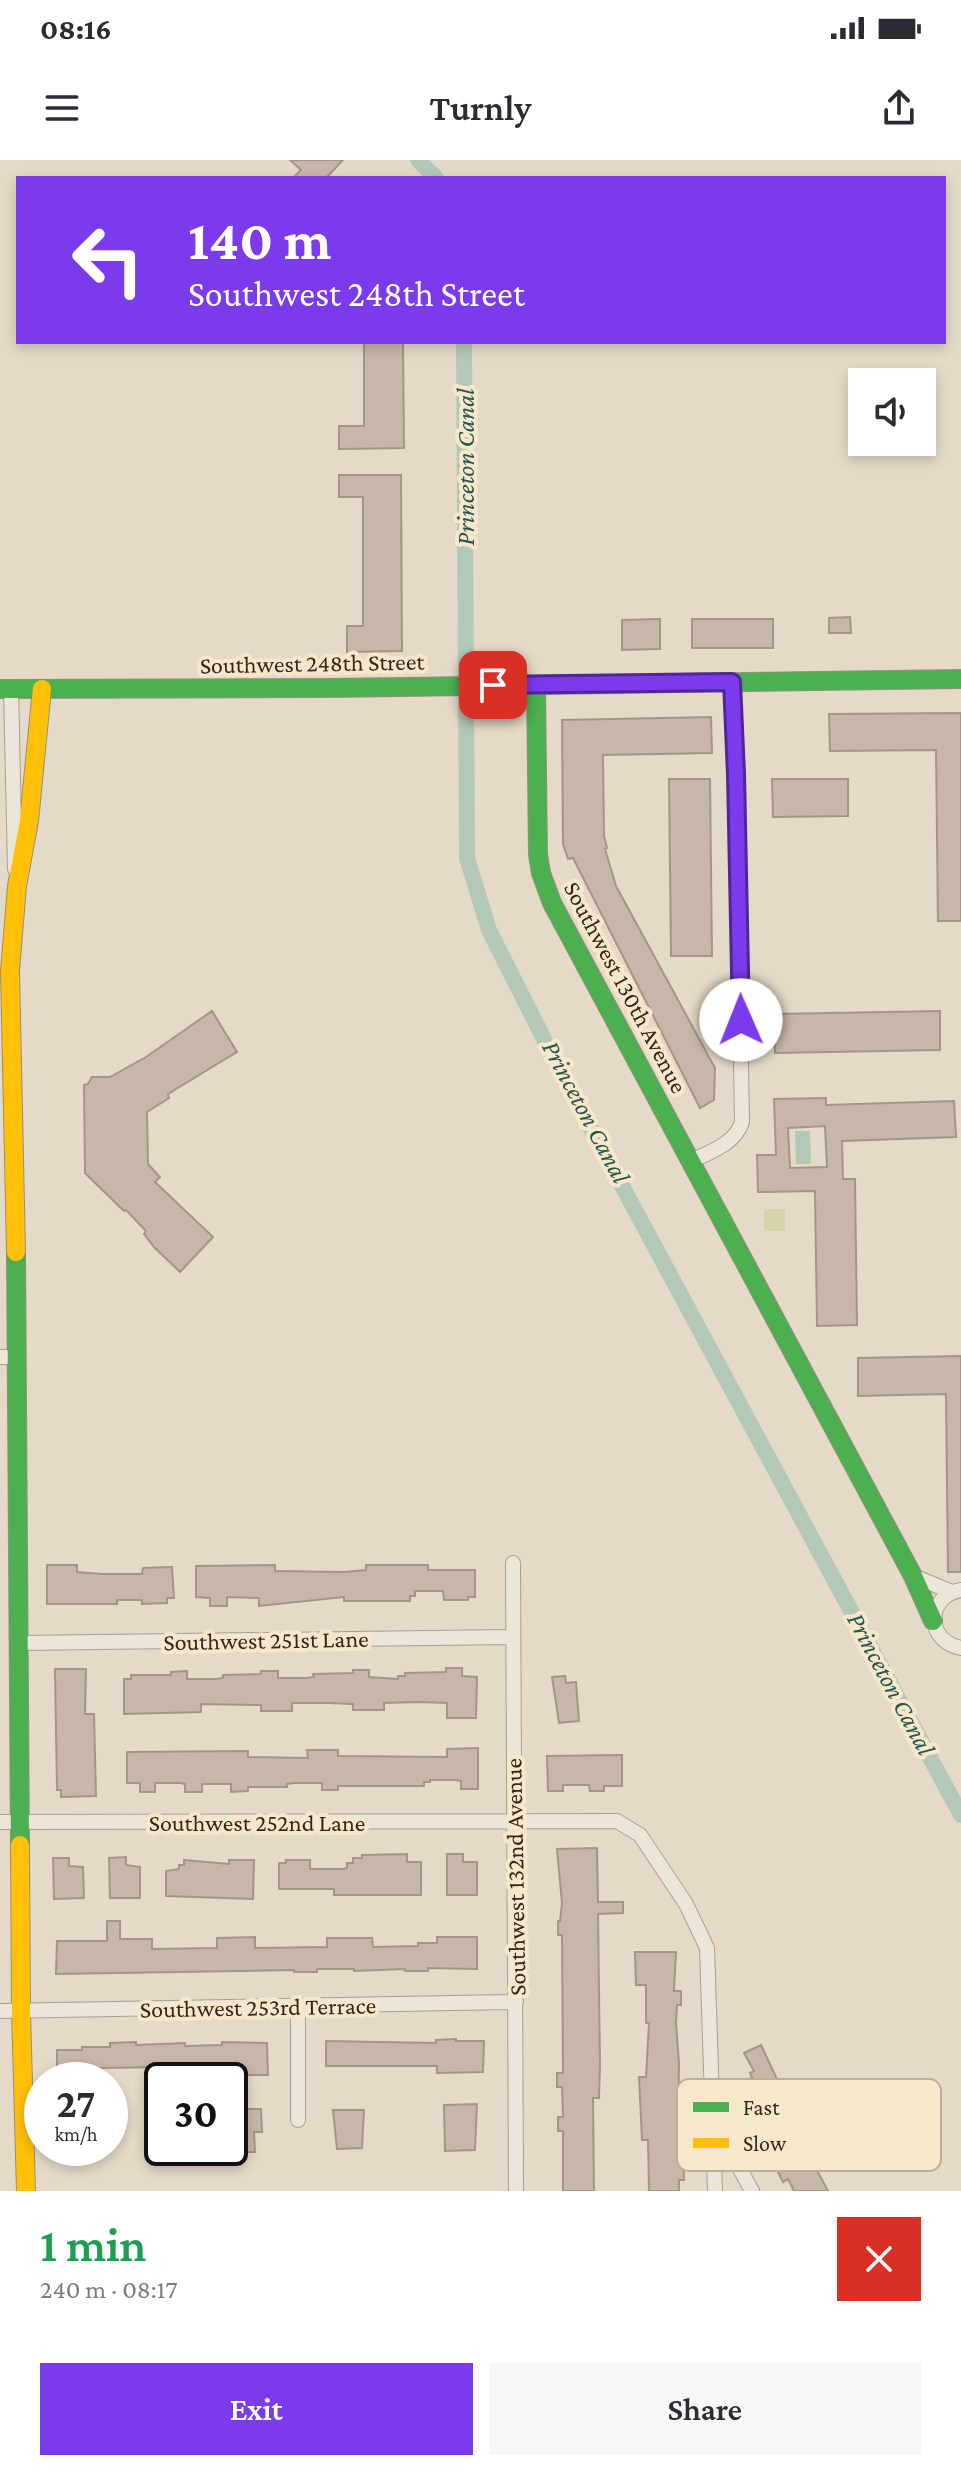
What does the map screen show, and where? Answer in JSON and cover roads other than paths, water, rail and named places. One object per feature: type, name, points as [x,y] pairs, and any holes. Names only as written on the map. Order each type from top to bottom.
[{"type":"street","name":"Southwest 248th Street","points":[[6,689],[536,686],[961,679]]},
{"type":"street","points":[[691,1161],[731,1139],[742,1122],[737,789],[732,682]]},
{"type":"street","name":"Southwest 130th Avenue","points":[[536,686],[538,840],[541,873],[552,903],[913,1576],[933,1621]]},
{"type":"street","points":[[6,689],[17,886]]},
{"type":"street","points":[[26,2191],[21,2011],[19,1643],[9,1357],[7,1181],[10,971],[17,886],[27,834],[42,689]]},
{"type":"street","name":"Southwest 132nd Avenue","points":[[513,1563],[516,2191]]},
{"type":"street","points":[[913,1576],[956,1591]]},
{"type":"street","points":[[956,1591],[945,1595],[936,1607],[933,1621],[945,1642],[961,1648]]},
{"type":"street","name":"Southwest 251st Lane","points":[[19,1643],[513,1637]]},
{"type":"street","name":"Southwest 252nd Lane","points":[[0,1822],[617,1821],[640,1835],[686,1904],[707,1948],[712,2079]]},
{"type":"street","name":"Southwest 253rd Terrace","points":[[0,2011],[516,2002]]},
{"type":"street","points":[[298,2007],[298,2120]]},
{"type":"street","name":"Southwest 252nd Lane","points":[[715,2171],[715,2191]]},
{"type":"street","points":[[741,2171],[752,2191]]},
{"type":"waterway","name":"Princeton Canal","points":[[418,160],[434,176]]},
{"type":"waterway","name":"Princeton Canal","points":[[464,344],[467,858],[489,930],[558,1067],[961,1815]]}]
